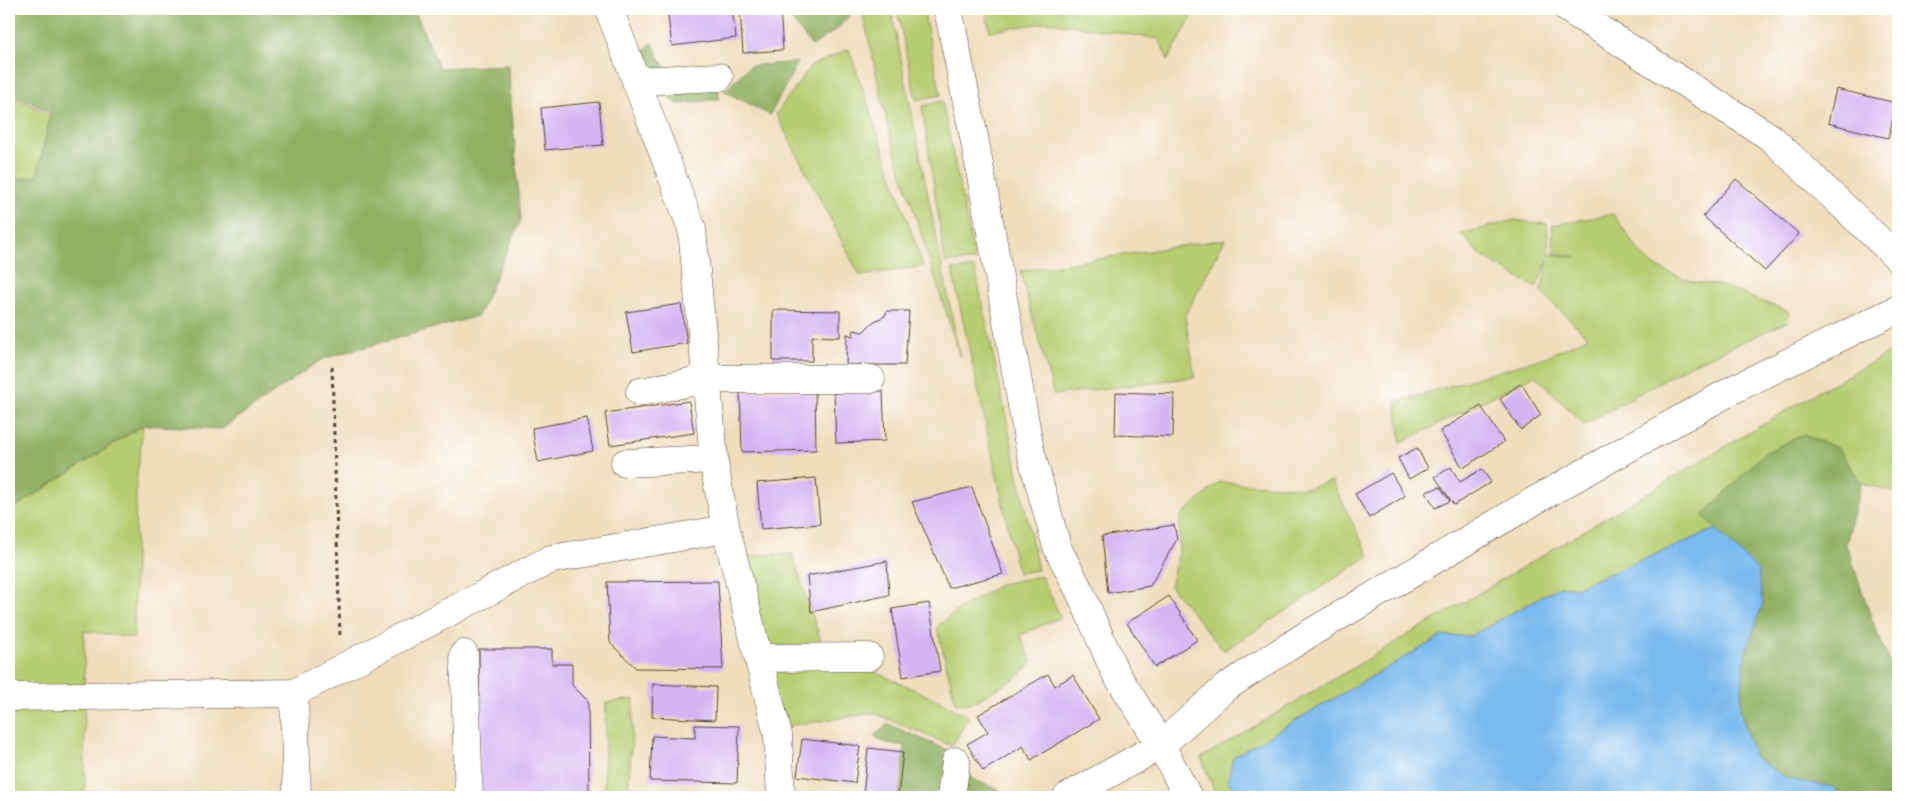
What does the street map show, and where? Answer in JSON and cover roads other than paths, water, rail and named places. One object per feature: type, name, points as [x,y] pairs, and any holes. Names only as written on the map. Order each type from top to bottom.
[{"type":"street","points":[[609,9],[692,229],[714,459],[726,529],[778,735],[781,797]]},
{"type":"street","points":[[948,9],[1030,450],[1057,547],[1081,594],[1115,672],[1161,745],[1188,797]]},
{"type":"street","points":[[1568,9],[1770,137],[1898,258]]},
{"type":"street","points":[[636,82],[719,77]]},
{"type":"street","points":[[1067,797],[1161,745],[1226,687],[1316,630],[1541,497],[1727,393],[1898,309]]},
{"type":"street","points":[[640,392],[707,379],[871,379]]},
{"type":"street","points":[[625,463],[714,459]]},
{"type":"street","points":[[9,697],[294,693],[551,559],[726,529]]},
{"type":"street","points":[[464,654],[469,797]]},
{"type":"street","points":[[759,658],[869,657]]},
{"type":"street","points":[[294,693],[297,797]]},
{"type":"street","points":[[951,797],[956,761]]},
{"type":"water","points":[[1716,529],[1758,570],[1763,604],[1745,654],[1740,710],[1754,757],[1788,779],[1833,787],[1844,797],[1238,797],[1228,780],[1233,757],[1442,636],[1471,636],[1560,586],[1575,588]]}]
